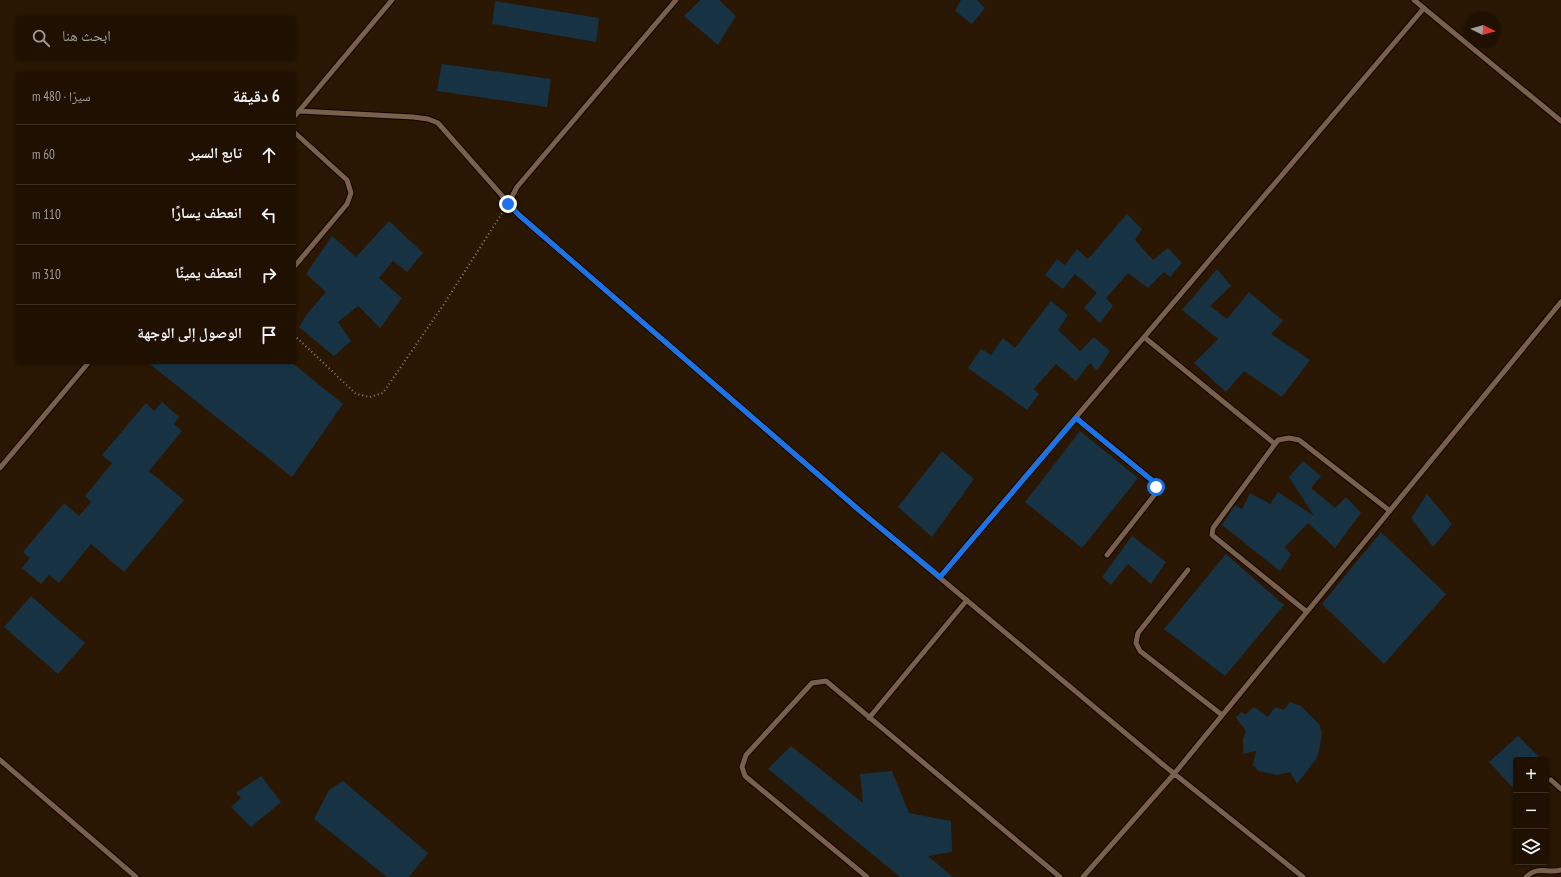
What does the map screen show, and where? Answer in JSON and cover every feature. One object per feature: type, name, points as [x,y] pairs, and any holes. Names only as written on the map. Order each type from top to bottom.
[{"type":"lane","points":[[296,115],[392,0]]},
{"type":"lane","points":[[508,204],[517,187],[676,0]]},
{"type":"lane","points":[[1414,0],[1561,121]]},
{"type":"lane","points":[[940,577],[1424,8]]},
{"type":"lane","points":[[299,111],[413,117],[428,119],[438,123],[519,215],[967,600],[1174,774],[1303,877]]},
{"type":"lane","points":[[296,134],[347,180],[351,193],[347,204],[296,265]]},
{"type":"lane","points":[[1083,877],[1174,774],[1561,302]]},
{"type":"lane","points":[[1144,337],[1275,444]]},
{"type":"lane","points":[[0,468],[87,364]]},
{"type":"lane","points":[[1076,418],[1154,482],[1156,487],[1156,493],[1107,555]]},
{"type":"lane","points":[[1307,612],[1212,535],[1213,528],[1278,440],[1289,438],[1299,440],[1390,510]]},
{"type":"lane","points":[[1188,570],[1138,633],[1136,643],[1140,651],[1222,715]]},
{"type":"lane","points":[[869,718],[967,600]]},
{"type":"lane","points":[[867,877],[745,776],[742,767],[746,755],[812,683],[826,681],[1060,877]]},
{"type":"lane","points":[[0,760],[136,877]]},
{"type":"lane","points":[[1551,780],[1561,789]]},
{"type":"lane","points":[[1526,877],[1538,870],[1561,870]]},
{"type":"path","points":[[296,337],[356,394],[370,397],[383,393],[444,304],[508,204]]},
{"type":"building","points":[[700,0],[719,0],[736,16],[718,45],[684,16]]},
{"type":"building","points":[[961,0],[977,0],[985,8],[972,24],[955,11]]},
{"type":"building","points":[[495,1],[599,18],[596,42],[492,24]]},
{"type":"building","points":[[442,64],[551,79],[547,107],[437,91]]},
{"type":"building","points":[[1127,214],[1142,229],[1135,240],[1153,260],[1168,248],[1182,263],[1170,277],[1164,272],[1148,288],[1128,273],[1106,298],[1113,306],[1100,323],[1084,308],[1097,293],[1075,274],[1063,289],[1045,275],[1057,259],[1065,265],[1077,249],[1088,259]]},
{"type":"building","points":[[389,221],[423,253],[407,272],[393,261],[379,278],[402,298],[380,328],[358,306],[338,322],[351,341],[334,356],[299,327],[307,314],[326,292],[306,274],[332,236],[356,257]]},
{"type":"building","points":[[1217,269],[1231,286],[1210,306],[1227,319],[1249,292],[1283,321],[1271,334],[1310,360],[1282,397],[1244,371],[1226,392],[1194,363],[1218,339],[1182,310]]},
{"type":"building","points":[[1051,301],[1068,315],[1058,330],[1080,351],[1094,337],[1110,351],[1097,371],[1090,363],[1076,381],[1056,364],[1034,389],[1039,394],[1027,410],[968,368],[981,349],[991,355],[1003,338],[1015,348]]},
{"type":"building","points":[[150,364],[293,364],[343,404],[292,477]]},
{"type":"building","points":[[162,402],[179,417],[174,424],[182,431],[149,471],[184,500],[124,572],[91,544],[59,583],[49,575],[41,584],[22,568],[30,558],[23,552],[64,503],[79,516],[91,502],[85,496],[112,463],[102,455],[146,403],[154,411]]},
{"type":"building","points":[[1080,431],[1138,478],[1082,548],[1025,502]]},
{"type":"building","points":[[942,451],[974,479],[932,537],[898,507]]},
{"type":"building","points":[[1303,461],[1321,476],[1311,488],[1335,508],[1346,497],[1361,513],[1335,548],[1308,523],[1285,547],[1291,555],[1280,571],[1222,525],[1235,505],[1242,509],[1250,493],[1270,504],[1278,492],[1314,516],[1289,477]]},
{"type":"building","points":[[1427,494],[1452,524],[1433,547],[1411,518]]},
{"type":"building","points":[[1381,532],[1446,594],[1384,664],[1322,604]]},
{"type":"building","points":[[1132,536],[1166,562],[1151,584],[1128,564],[1111,585],[1102,577]]},
{"type":"building","points":[[1226,554],[1284,605],[1225,676],[1164,629]]},
{"type":"building","points":[[31,596],[85,643],[58,674],[4,627]]},
{"type":"building","points":[[1290,702],[1301,706],[1319,724],[1322,733],[1316,759],[1297,784],[1290,772],[1277,775],[1259,771],[1253,765],[1256,751],[1243,754],[1243,739],[1246,731],[1236,718],[1241,712],[1246,714],[1254,707],[1268,717],[1275,707],[1284,710]]},
{"type":"building","points":[[1518,736],[1539,757],[1513,757],[1513,788],[1489,762]]},
{"type":"building","points":[[791,746],[863,803],[860,774],[892,771],[909,813],[951,821],[952,852],[928,856],[953,877],[900,877],[768,769]]},
{"type":"building","points":[[261,776],[281,802],[251,827],[231,807],[241,798],[236,793]]},
{"type":"building","points":[[343,781],[428,853],[409,877],[387,877],[314,819],[329,790]]},
{"type":"route","points":[[508,204],[859,510],[940,577],[1076,418],[1154,482],[1156,487]]}]
